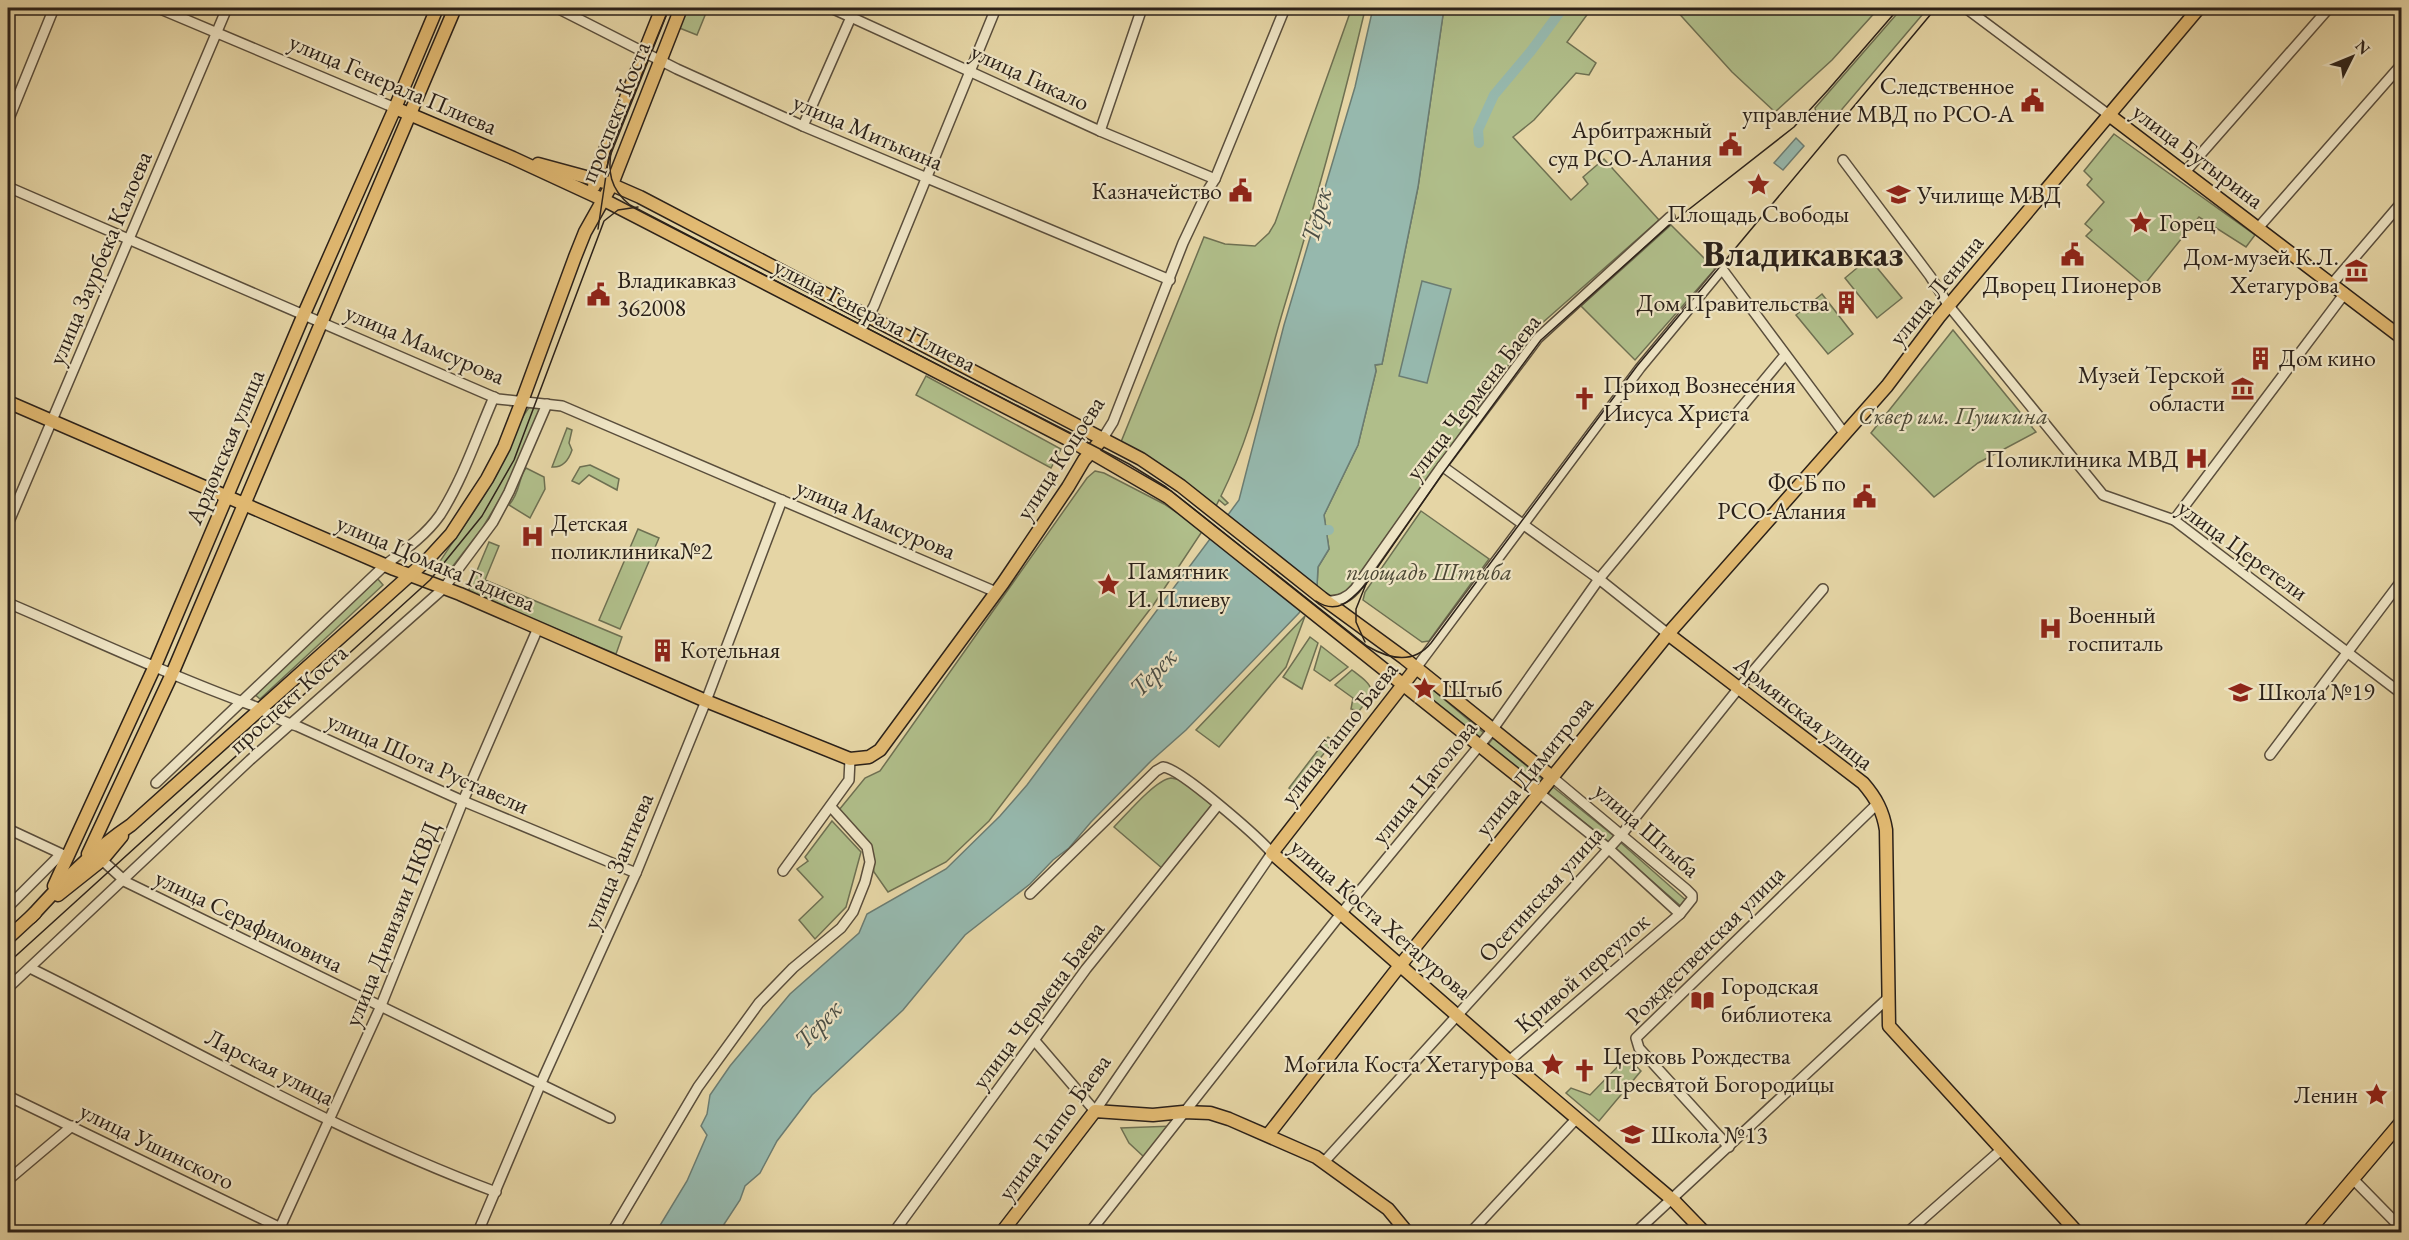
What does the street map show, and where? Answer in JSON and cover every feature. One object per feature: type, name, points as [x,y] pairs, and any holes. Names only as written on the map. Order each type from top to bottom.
[{"type":"main road","name":"Ардонская улица","points":[[46,901],[65,855],[156,666],[304,314],[437,8]]},
{"type":"main road","name":"Ардонская улица","points":[[58,895],[84,861],[172,674],[455,8]]},
{"type":"main road","name":"проспект Коста","points":[[598,197],[595,179],[662,8]]},
{"type":"main road","name":"проспект Коста","points":[[31,917],[84,861],[103,844],[131,825],[410,576],[451,534],[487,479],[522,402],[598,197],[612,184],[681,8]]},
{"type":"main road","name":"улица Ленина","points":[[1844,433],[1887,386],[1949,306],[2199,8]]},
{"type":"main road","name":"улица Генерала Плиева","points":[[395,108],[598,197],[861,331],[1091,452],[1168,497],[1315,614]]},
{"type":"main road","name":"улица Бутырина","points":[[2109,115],[2402,338]]},
{"type":"main road","name":"улица Генерала Плиева","points":[[513,158],[612,184],[1103,438],[1160,471],[1324,600]]},
{"type":"main road","points":[[620,161],[625,183],[635,195]]},
{"type":"main road","name":"улица Цомака Гадиева","points":[[8,402],[410,576],[444,588],[706,701],[850,759]]},
{"type":"main road","name":"улица Димитрова","points":[[1268,1135],[1400,966],[1668,634],[1844,433]]},
{"type":"main road","name":"улица Коцоева","points":[[850,759],[869,757],[880,750],[996,592],[1084,460],[1103,438]]},
{"type":"main road","name":"улица Штыба","points":[[1324,600],[1416,668],[1552,777]]},
{"type":"main road","name":"улица Штыба","points":[[1315,614],[1539,793]]},
{"type":"main road","name":"Армянская улица","points":[[1668,634],[1863,783],[1878,803],[1886,830],[1889,1026],[2078,1233]]},
{"type":"main road","name":"улица Гаппо Баева","points":[[1272,853],[1416,668]]},
{"type":"main road","name":"проспект Коста","points":[[8,938],[102,860],[131,825]]},
{"type":"main road","name":"улица Коста Хетагурова","points":[[1272,853],[1509,1061],[1672,1199],[1704,1233]]},
{"type":"main road","points":[[1095,1111],[1153,1115],[1183,1112],[1210,1113],[1268,1135],[1324,1162],[1388,1209],[1407,1233]]},
{"type":"main road","name":"улица Гаппо Баева","points":[[1002,1233],[1095,1111]]},
{"type":"main road","points":[[2308,1233],[2402,1121]]},
{"type":"street","points":[[8,121],[54,8]]},
{"type":"street","name":"улица Генерала Плиева","points":[[158,8],[395,108]]},
{"type":"street","name":"улица Заурбека Калоева","points":[[8,524],[227,8]]},
{"type":"street","name":"улица Митькина","points":[[557,8],[659,60],[803,126],[1170,280]]},
{"type":"street","name":"улица Гикало","points":[[831,8],[853,12],[970,71],[1215,179]]},
{"type":"street","points":[[861,331],[996,8]]},
{"type":"street","points":[[1100,130],[1142,8]]},
{"type":"street","name":"улица Коцоева","points":[[1103,438],[1113,422],[1183,243],[1215,179],[1285,8]]},
{"type":"street","points":[[2185,172],[2329,8]]},
{"type":"street","name":"улица Бутырина","points":[[1967,9],[2109,115]]},
{"type":"street","points":[[803,126],[853,12]]},
{"type":"street","points":[[2258,228],[2402,64]]},
{"type":"street","name":"улица Церетели","points":[[1843,160],[1930,276],[1949,306],[2103,495],[2174,520],[2402,694]]},
{"type":"street","name":"улица Мамсурова","points":[[8,187],[494,397],[562,406],[996,592]]},
{"type":"street","points":[[2332,284],[2402,202]]},
{"type":"street","name":"улица Чермена Баева","points":[[1324,600],[1336,601],[1352,592],[1442,465],[1538,338],[1670,217]]},
{"type":"street","name":"улица Гаппо Баева","points":[[1416,668],[1640,368],[1722,269],[1785,355]]},
{"type":"street","points":[[2174,520],[2344,293]]},
{"type":"street","points":[[1785,355],[1844,433]]},
{"type":"street","name":"улица Цаголова","points":[[1090,1233],[1341,913],[1479,746],[1599,579],[1785,355]]},
{"type":"street","points":[[156,783],[386,565],[424,534],[440,515],[462,472],[494,397]]},
{"type":"street","name":"проспект Коста","points":[[8,988],[122,879],[444,588],[493,522],[509,492],[547,404]]},
{"type":"street","name":"Армянская улица","points":[[1442,465],[1599,579],[1668,634]]},
{"type":"street","name":"улица Зангиева","points":[[478,1233],[541,1083],[636,873],[706,701],[782,500]]},
{"type":"street","points":[[2270,755],[2402,580]]},
{"type":"street","name":"Осетинская улица","points":[[1324,1162],[1609,849],[1738,689],[1823,590]]},
{"type":"street","name":"улица Шота Руставели","points":[[8,603],[172,674],[260,709],[463,801],[636,873]]},
{"type":"street","name":"улица Дивизии НКВД","points":[[282,1231],[329,1119],[380,1008],[463,801],[538,628]]},
{"type":"street","points":[[783,871],[849,780],[850,759]]},
{"type":"street","name":"улица Коста Хетагурова","points":[[1030,894],[1156,771],[1163,767],[1175,771],[1272,853]]},
{"type":"street","name":"улица Штыба","points":[[1539,793],[1609,849],[1680,914],[1692,899],[1692,895],[1552,777]]},
{"type":"street","name":"Рождественская улица","points":[[1729,1147],[1639,1048],[1636,1038],[1878,803]]},
{"type":"street","name":"улица Чермена Баева","points":[[894,1233],[1086,969],[1218,805]]},
{"type":"street","points":[[612,1233],[698,1087],[759,1003],[793,968],[841,928],[853,912],[866,882],[870,862],[867,847],[831,807]]},
{"type":"street","points":[[8,829],[65,855],[8,907]]},
{"type":"street","name":"улица Гаппо Баева","points":[[1095,1111],[1272,853]]},
{"type":"street","name":"улица Серафимовича","points":[[102,860],[122,879],[380,1008],[541,1083],[610,1118]]},
{"type":"street","name":"Кривой переулок","points":[[1509,1061],[1680,914]]},
{"type":"street","name":"Ларская улица","points":[[30,968],[329,1119],[496,1192]]},
{"type":"street","points":[[1636,1233],[1888,998]]},
{"type":"street","points":[[1035,1041],[1095,1111]]},
{"type":"street","name":"улица Ушинского","points":[[8,1096],[282,1231]]},
{"type":"street","points":[[1471,1233],[1577,1118]]},
{"type":"street","points":[[8,1180],[72,1126]]},
{"type":"street","points":[[1908,1233],[2001,1150]]},
{"type":"street","points":[[2352,1178],[2402,1229]]},
{"type":"green space","points":[[686,8],[708,8],[697,35],[677,27]]},
{"type":"green space","points":[[1444,8],[1592,8],[1567,42],[1596,63],[1589,75],[1576,73],[1534,120],[1513,137],[1571,200],[1588,184],[1583,177],[1604,159],[1659,220],[1532,332],[1354,582],[1345,592],[1332,598],[1317,587],[1318,567],[1329,549],[1324,515],[1358,445],[1376,371],[1375,365],[1382,364],[1418,187]]},
{"type":"green space","points":[[1674,8],[1879,8],[1832,60],[1775,112],[1732,72]]},
{"type":"green space","points":[[1902,8],[1928,8],[1832,121],[1817,117],[1815,108]]},
{"type":"green space","points":[[1351,10],[1364,14],[1325,165],[1256,406],[1221,496],[1228,503],[1225,505],[1219,500],[1215,508],[1181,478],[1121,442],[1204,237],[1225,244],[1255,246],[1269,233],[1275,223]]},
{"type":"green space","points":[[2114,134],[2255,235],[2246,247],[2199,217],[2144,285],[2086,236],[2092,230],[2085,224],[2104,202],[2087,185],[2092,179],[2084,171]]},
{"type":"green space","points":[[1671,225],[1715,269],[1635,360],[1581,306]]},
{"type":"green space","points":[[1869,258],[1902,298],[1877,318],[1845,278]]},
{"type":"green space","points":[[1822,294],[1853,334],[1828,354],[1796,315]]},
{"type":"green space","name":"Сквер им. Пушкина","points":[[1953,330],[2036,432],[1978,463],[1934,497],[1871,433]]},
{"type":"green space","points":[[926,376],[1061,449],[1051,468],[916,395]]},
{"type":"green space","points":[[531,405],[542,409],[511,480],[483,527],[446,575],[441,573],[437,566],[489,488],[520,421]]},
{"type":"green space","points":[[567,428],[572,430],[569,443],[571,453],[562,464],[552,467]]},
{"type":"green space","points":[[590,465],[619,479],[617,490],[589,475],[579,484],[572,481],[580,467]]},
{"type":"green space","points":[[526,468],[544,477],[545,489],[530,518],[509,505],[516,495]]},
{"type":"green space","points":[[1095,471],[1104,473],[1164,504],[1203,530],[1154,604],[989,821],[946,862],[888,892],[874,872],[867,840],[839,810],[865,778],[880,771],[1087,478]]},
{"type":"green space","name":"площадь Штыба","points":[[1421,511],[1489,559],[1429,641],[1422,642],[1363,600],[1365,592]]},
{"type":"green space","points":[[638,529],[659,538],[620,629],[599,620]]},
{"type":"green space","points":[[489,542],[499,546],[485,580],[622,637],[616,654],[468,592]]},
{"type":"green space","points":[[377,578],[383,585],[260,699],[253,693]]},
{"type":"green space","points":[[1305,616],[1286,667],[1219,747],[1196,730]]},
{"type":"green space","points":[[1310,637],[1318,643],[1302,689],[1283,677]]},
{"type":"green space","points":[[1321,646],[1348,667],[1330,681],[1314,670]]},
{"type":"green space","points":[[1352,670],[1369,684],[1370,688],[1369,697],[1359,711],[1351,709],[1353,698],[1335,685]]},
{"type":"green space","points":[[1426,684],[1485,734],[1481,740],[1420,690]]},
{"type":"green space","points":[[1328,737],[1334,741],[1294,791],[1289,788]]},
{"type":"green space","points":[[1493,738],[1546,782],[1540,789],[1487,746]]},
{"type":"green space","points":[[1171,778],[1181,780],[1213,806],[1163,869],[1114,827],[1149,791],[1164,780]]},
{"type":"green space","points":[[1553,787],[1615,837],[1610,843],[1548,793]]},
{"type":"green space","points":[[832,821],[861,852],[846,907],[815,939],[799,920],[823,897],[797,869],[808,861],[805,857]]},
{"type":"green space","points":[[1620,842],[1688,902],[1683,908],[1614,848]]},
{"type":"green space","points":[[1627,1057],[1641,1071],[1599,1121],[1566,1093],[1571,1088],[1590,1095]]},
{"type":"green space","points":[[1173,1126],[1144,1157],[1129,1143],[1121,1128]]},
{"type":"water","name":"Терек","points":[[1373,8],[1444,8],[1418,187],[1382,364],[1375,365],[1376,371],[1358,445],[1324,515],[1329,549],[1318,567],[1317,587],[1299,613],[1186,730],[1151,761],[1091,822],[1069,848],[1053,860],[1030,884],[965,935],[903,1010],[812,1095],[777,1141],[760,1173],[745,1186],[740,1200],[719,1232],[656,1232],[687,1181],[707,1135],[701,1126],[707,1114],[710,1095],[730,1066],[790,994],[859,933],[867,914],[946,869],[1000,816],[1027,785],[1239,500],[1284,325],[1355,87]]},
{"type":"water","points":[[1796,138],[1804,146],[1783,170],[1774,163]]},
{"type":"water","points":[[1422,281],[1451,289],[1427,383],[1399,376]]},
{"type":"pier","points":[[1225,514],[1319,589],[1303,613],[1208,536]]},
{"type":"waterway","points":[[1479,143],[1478,130],[1494,95],[1563,8]]},
{"type":"waterway","points":[[1311,531],[1329,530]]},
{"type":"tram line","points":[[598,229],[609,155],[669,8]]},
{"type":"tram line","points":[[1365,642],[1356,622],[1356,609],[1366,584],[1443,473],[1541,340],[1674,221],[1794,127],[1899,8]]},
{"type":"tram line","points":[[612,147],[610,172],[614,186],[630,205],[1129,464],[1166,487],[1367,646],[1400,658],[1416,655],[1431,643],[1637,366],[1936,8]]},
{"type":"tram line","points":[[8,963],[430,580],[482,516],[514,460],[604,221],[618,210],[638,207]]},
{"type":"tram line","points":[[1316,601],[1331,607],[1344,604],[1366,584]]},
{"type":"place","name":"Следственное управление МВД по РСО-А","points":[[2032,100]]},
{"type":"place","name":"Арбитражный суд РСО-Алания","points":[[1730,144]]},
{"type":"place","name":"Площадь Свободы","points":[[1758,184]]},
{"type":"place","name":"Казначейство","points":[[1240,191]]},
{"type":"place","name":"Училище МВД","points":[[1899,195]]},
{"type":"place","name":"Горец","points":[[2141,223]]},
{"type":"place","name":"Дворец Пионеров","points":[[2072,255]]},
{"type":"place","name":"Дом-музей К.Л. Хетагурова","points":[[2357,271]]},
{"type":"place","name":"Владикавказ 362008","points":[[599,294]]},
{"type":"place","name":"Дом Правительства","points":[[1847,303]]},
{"type":"place","name":"Дом кино","points":[[2261,358]]},
{"type":"place","name":"Музей Терской области","points":[[2243,389]]},
{"type":"place","name":"Приход Вознесения Иисуса Христа","points":[[1585,399]]},
{"type":"place","name":"Поликлиника МВД","points":[[2197,459]]},
{"type":"place","name":"ФСБ по РСО-Алания","points":[[1864,497]]},
{"type":"place","name":"Детская поликлиника№2","points":[[533,537]]},
{"type":"place","name":"Памятник И. Плиеву","points":[[1109,585]]},
{"type":"place","name":"Военный госпиталь","points":[[2050,629]]},
{"type":"place","name":"Котельная","points":[[662,650]]},
{"type":"place","name":"Штыб","points":[[1424,689]]},
{"type":"place","name":"Школа №19","points":[[2240,692]]},
{"type":"place","name":"Городская библиотека","points":[[1703,1000]]},
{"type":"place","name":"Могила Коста Хетагурова","points":[[1552,1064]]},
{"type":"place","name":"Церковь Рождества Пресвятой Богородицы","points":[[1585,1070]]},
{"type":"place","name":"Ленин","points":[[2376,1095]]},
{"type":"place","name":"Школа №13","points":[[1633,1135]]},
{"type":"district","name":"Владикавказ","points":[[1803,253]]}]
